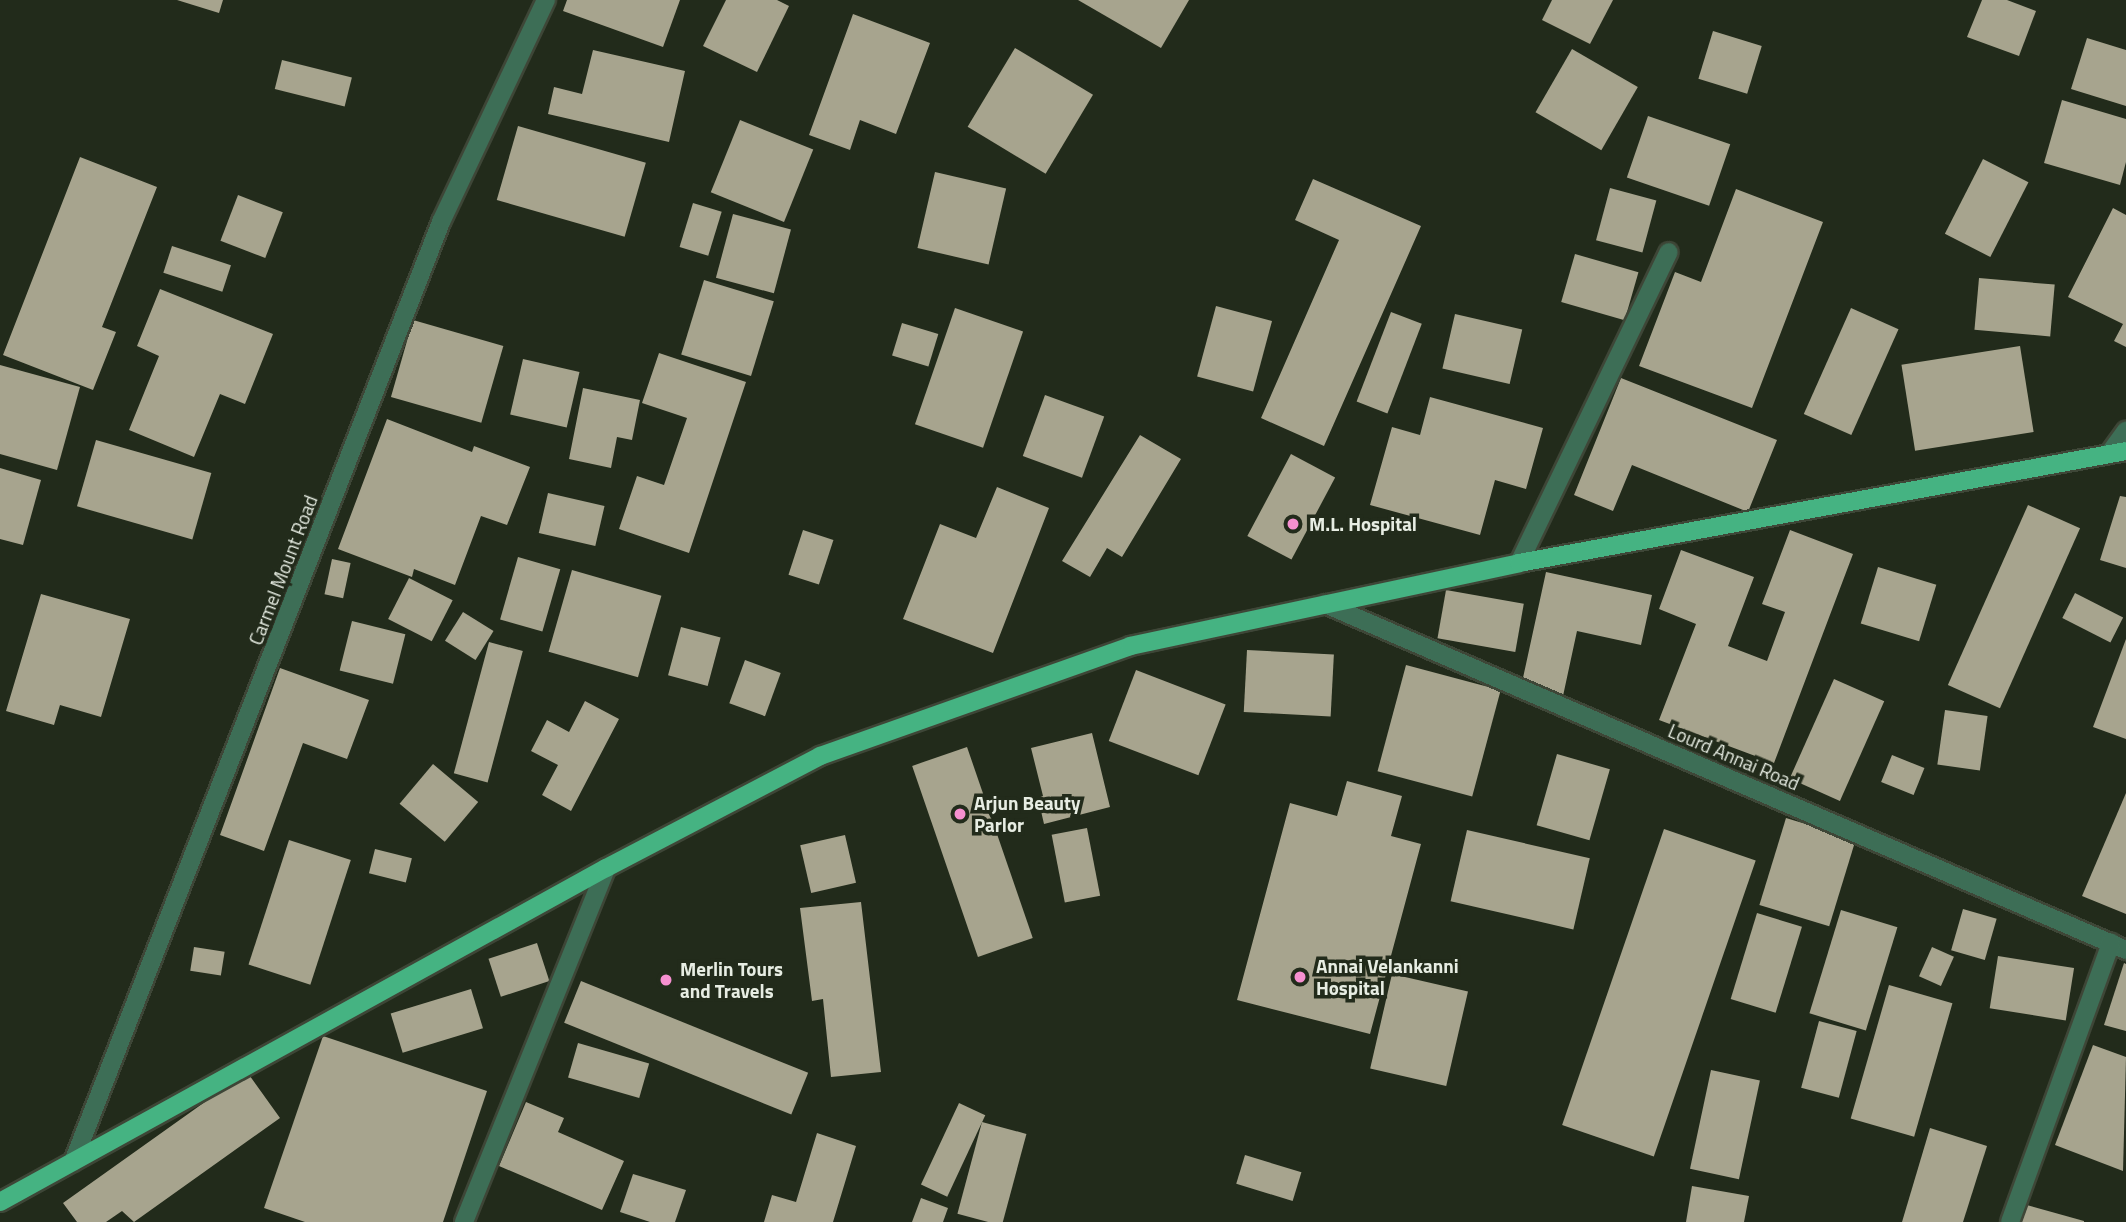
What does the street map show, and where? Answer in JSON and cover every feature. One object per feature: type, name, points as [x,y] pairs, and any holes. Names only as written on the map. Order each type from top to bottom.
[{"type":"main road","points":[[0,1202],[606,868],[820,755],[1130,646],[1519,563],[2117,452]]},
{"type":"street","name":"Carmel Mount Road","points":[[73,1162],[441,222],[546,0]]},
{"type":"street","points":[[1519,563],[1669,252]]},
{"type":"street","points":[[2117,452],[2126,431]]},
{"type":"street","name":"Lourd Annai Road","points":[[1325,604],[2119,947]]},
{"type":"street","points":[[464,1222],[606,868]]},
{"type":"street","points":[[2011,1222],[2119,947]]},
{"type":"building","points":[[177,0],[223,0],[219,13]]},
{"type":"building","points":[[567,0],[680,0],[663,47],[563,11]]},
{"type":"building","points":[[726,0],[777,0],[789,6],[757,72],[703,46]]},
{"type":"building","points":[[1078,0],[1189,0],[1161,48]]},
{"type":"building","points":[[1552,0],[1613,0],[1590,44],[1542,20]]},
{"type":"building","points":[[1982,0],[2007,0],[2036,11],[2019,56],[1967,37]]},
{"type":"building","points":[[853,14],[930,43],[896,134],[860,120],[850,150],[809,135]]},
{"type":"building","points":[[1713,31],[1762,46],[1747,94],[1698,79]]},
{"type":"building","points":[[2087,38],[2126,50],[2126,106],[2071,89]]},
{"type":"building","points":[[1015,48],[1093,95],[1046,174],[968,127]]},
{"type":"building","points":[[1572,49],[1638,87],[1601,150],[1536,112]]},
{"type":"building","points":[[593,50],[685,71],[669,142],[548,114],[554,87],[582,94]]},
{"type":"building","points":[[282,60],[352,77],[345,107],[275,89]]},
{"type":"building","points":[[2062,100],[2126,119],[2126,162],[2120,185],[2044,163]]},
{"type":"building","points":[[1648,116],[1730,144],[1709,206],[1627,177]]},
{"type":"building","points":[[740,120],[813,150],[784,222],[711,192]]},
{"type":"building","points":[[518,126],[646,163],[625,237],[497,200]]},
{"type":"building","points":[[80,157],[157,187],[102,327],[116,332],[93,390],[3,355]]},
{"type":"building","points":[[1983,159],[2028,182],[1990,257],[1945,234]]},
{"type":"building","points":[[935,172],[1006,188],[989,264],[917,248]]},
{"type":"building","points":[[1313,179],[1421,226],[1324,446],[1261,418],[1339,240],[1295,220]]},
{"type":"building","points":[[1610,188],[1656,200],[1642,253],[1596,240]]},
{"type":"building","points":[[1736,189],[1823,222],[1752,408],[1639,366],[1675,272],[1701,282]]},
{"type":"building","points":[[238,195],[283,212],[265,258],[220,241]]},
{"type":"building","points":[[693,203],[722,212],[708,256],[680,247]]},
{"type":"building","points":[[2113,208],[2126,215],[2126,347],[2114,341],[2123,324],[2068,297]]},
{"type":"building","points":[[733,214],[791,230],[774,293],[716,278]]},
{"type":"building","points":[[172,246],[231,265],[222,292],[163,273]]},
{"type":"building","points":[[1575,254],[1638,272],[1625,320],[1561,302]]},
{"type":"building","points":[[1979,278],[2055,285],[2050,336],[1974,330]]},
{"type":"building","points":[[704,280],[774,301],[751,376],[681,355]]},
{"type":"building","points":[[160,289],[273,334],[245,404],[220,394],[194,457],[129,430],[159,356],[137,346]]},
{"type":"building","points":[[1216,306],[1272,321],[1253,392],[1197,377]]},
{"type":"building","points":[[955,308],[1023,331],[983,448],[915,424]]},
{"type":"building","points":[[1851,308],[1899,329],[1851,435],[1804,414]]},
{"type":"building","points":[[1391,312],[1422,324],[1387,413],[1357,402]]},
{"type":"building","points":[[1455,314],[1522,330],[1510,384],[1442,369]]},
{"type":"building","points":[[413,320],[503,346],[481,423],[391,397]]},
{"type":"building","points":[[902,323],[938,334],[928,367],[892,356]]},
{"type":"building","points":[[2020,346],[2034,432],[1915,451],[1901,365]]},
{"type":"building","points":[[659,353],[746,382],[689,553],[619,529],[637,476],[664,485],[687,418],[642,403]]},
{"type":"building","points":[[523,359],[580,372],[567,428],[510,415]]},
{"type":"building","points":[[0,365],[80,387],[57,470],[0,454]]},
{"type":"building","points":[[1621,378],[1777,440],[1748,512],[1632,465],[1613,511],[1574,495]]},
{"type":"building","points":[[583,388],[640,400],[632,440],[617,437],[611,468],[569,459]]},
{"type":"building","points":[[1045,395],[1104,417],[1082,478],[1023,456]]},
{"type":"building","points":[[1430,397],[1543,428],[1526,489],[1495,480],[1480,535],[1370,505],[1392,427],[1420,435]]},
{"type":"building","points":[[387,419],[472,452],[474,446],[530,467],[507,525],[481,516],[455,585],[414,569],[412,577],[338,549]]},
{"type":"building","points":[[1140,435],[1181,459],[1122,557],[1107,548],[1090,577],[1062,561]]},
{"type":"building","points":[[96,440],[211,473],[192,539],[77,506]]},
{"type":"building","points":[[1291,454],[1335,477],[1291,560],[1247,536]]},
{"type":"building","points":[[0,468],[41,480],[23,545],[0,539]]},
{"type":"building","points":[[997,487],[1049,508],[993,653],[903,619],[940,524],[976,538]]},
{"type":"building","points":[[548,493],[605,506],[595,546],[539,533]]},
{"type":"building","points":[[2120,496],[2126,497],[2126,568],[2100,560]]},
{"type":"building","points":[[2028,505],[2080,528],[2000,708],[1948,685]]},
{"type":"building","points":[[803,530],[833,540],[819,585],[788,575]]},
{"type":"building","points":[[1790,530],[1853,554],[1774,763],[1659,720],[1696,624],[1659,609],[1681,550],[1754,577],[1728,646],[1767,661],[1785,612],[1762,604]]},
{"type":"building","points":[[518,557],[560,569],[542,632],[500,619]]},
{"type":"building","points":[[332,559],[351,563],[343,598],[325,594]]},
{"type":"building","points":[[1878,567],[1936,585],[1919,641],[1861,623]]},
{"type":"building","points":[[572,570],[661,596],[638,677],[549,652]]},
{"type":"building","points":[[1546,572],[1652,595],[1641,645],[1577,631],[1563,696],[1521,687]]},
{"type":"building","points":[[409,578],[453,600],[432,641],[388,619]]},
{"type":"building","points":[[1446,590],[1524,604],[1515,652],[1437,638]]},
{"type":"building","points":[[2075,593],[2123,618],[2110,642],[2062,618]]},
{"type":"building","points":[[41,594],[130,619],[101,717],[60,705],[54,725],[6,711]]},
{"type":"building","points":[[463,612],[494,631],[476,660],[445,641]]},
{"type":"building","points":[[352,621],[405,634],[393,684],[340,670]]},
{"type":"building","points":[[681,627],[721,638],[708,686],[668,675]]},
{"type":"building","points":[[2126,639],[2126,739],[2093,727]]},
{"type":"building","points":[[489,642],[523,651],[488,782],[454,773]]},
{"type":"building","points":[[1247,650],[1334,655],[1331,716],[1244,712]]},
{"type":"building","points":[[745,660],[781,673],[765,716],[729,703]]},
{"type":"building","points":[[1406,665],[1501,690],[1472,797],[1378,771]]},
{"type":"building","points":[[280,668],[369,700],[347,759],[303,743],[264,851],[220,835]]},
{"type":"building","points":[[1136,670],[1226,704],[1198,775],[1109,741]]},
{"type":"building","points":[[1834,679],[1884,701],[1840,801],[1790,779]]},
{"type":"building","points":[[585,701],[619,719],[571,811],[542,795],[558,765],[531,751],[547,720],[569,732]]},
{"type":"building","points":[[1945,710],[1988,716],[1980,770],[1937,764]]},
{"type":"building","points":[[1092,733],[1110,807],[1044,824],[1038,798],[1043,796],[1031,748]]},
{"type":"building","name":"Arjun Beauty Parlor","points":[[967,747],[1033,938],[978,957],[912,766]]},
{"type":"building","points":[[1557,754],[1610,769],[1589,840],[1537,825]]},
{"type":"building","points":[[1892,755],[1924,768],[1914,795],[1881,782]]},
{"type":"building","points":[[433,764],[478,802],[445,842],[400,804]]},
{"type":"building","name":"Annai Velankanni Hospital","points":[[1347,781],[1402,796],[1391,836],[1421,844],[1370,1034],[1237,1000],[1290,803],[1337,816]]},
{"type":"building","points":[[2126,793],[2126,914],[2082,896]]},
{"type":"building","points":[[1786,818],[1856,839],[1829,926],[1759,905]]},
{"type":"building","points":[[1087,828],[1100,896],[1065,903],[1052,835]]},
{"type":"building","points":[[1664,829],[1756,861],[1654,1157],[1562,1125]]},
{"type":"building","points":[[1467,830],[1590,858],[1573,929],[1451,901]]},
{"type":"building","points":[[845,835],[856,883],[811,893],[800,845]]},
{"type":"building","points":[[289,840],[351,860],[310,985],[249,965]]},
{"type":"building","points":[[375,849],[412,858],[406,882],[369,873]]},
{"type":"building","points":[[861,902],[881,1072],[831,1077],[823,999],[812,1001],[800,908]]},
{"type":"building","points":[[1963,909],[1997,919],[1985,960],[1951,950]]},
{"type":"building","points":[[1841,910],[1897,927],[1866,1031],[1809,1013]]},
{"type":"building","points":[[1757,913],[1802,927],[1776,1013],[1731,999]]},
{"type":"building","points":[[537,943],[549,981],[501,997],[488,959]]},
{"type":"building","points":[[194,947],[225,952],[221,976],[190,971]]},
{"type":"building","points":[[1932,947],[1954,957],[1941,986],[1919,976]]},
{"type":"building","points":[[1998,956],[2074,968],[2066,1020],[1990,1008]]},
{"type":"building","points":[[2124,963],[2126,964],[2126,1031],[2104,1025]]},
{"type":"building","points":[[1392,974],[1468,992],[1446,1086],[1370,1069]]},
{"type":"building","points":[[581,981],[808,1073],[791,1115],[564,1023]]},
{"type":"building","points":[[1889,985],[1952,1003],[1914,1137],[1851,1119]]},
{"type":"building","points":[[471,989],[483,1028],[403,1053],[391,1014]]},
{"type":"building","points":[[1819,1021],[1857,1031],[1839,1098],[1801,1088]]},
{"type":"building","points":[[323,1036],[487,1091],[443,1222],[305,1222],[264,1208]]},
{"type":"building","points":[[578,1043],[649,1063],[639,1098],[568,1078]]},
{"type":"building","points":[[2093,1045],[2126,1057],[2123,1171],[2055,1145]]},
{"type":"building","points":[[1711,1070],[1760,1080],[1739,1179],[1690,1169]]},
{"type":"building","points":[[247,1072],[280,1118],[134,1222],[122,1211],[106,1222],[77,1222],[63,1203]]},
{"type":"building","points":[[526,1102],[564,1118],[558,1132],[624,1161],[602,1210],[499,1166]]},
{"type":"building","points":[[959,1103],[985,1115],[947,1197],[921,1185]]},
{"type":"building","points":[[982,1122],[1026,1134],[1003,1222],[988,1222],[957,1214]]},
{"type":"building","points":[[1930,1128],[1987,1146],[1963,1222],[1902,1222]]},
{"type":"building","points":[[817,1133],[856,1146],[833,1222],[764,1222],[772,1195],[796,1202]]},
{"type":"building","points":[[1245,1155],[1301,1172],[1293,1201],[1236,1184]]},
{"type":"building","points":[[633,1174],[686,1190],[675,1222],[650,1222],[620,1212]]},
{"type":"building","points":[[1692,1186],[1749,1196],[1744,1222],[1686,1222]]},
{"type":"building","points":[[921,1198],[948,1208],[943,1222],[912,1222]]},
{"type":"building","points":[[2023,1204],[2084,1221],[2084,1222],[2018,1222]]},
{"type":"place","name":"M.L. Hospital","points":[[1293,524]]},
{"type":"place","name":"Arjun Beauty Parlor","points":[[960,814]]},
{"type":"place","name":"Annai Velankanni Hospital","points":[[1300,977]]},
{"type":"place","name":"Merlin Tours and Travels","points":[[666,980]]}]
